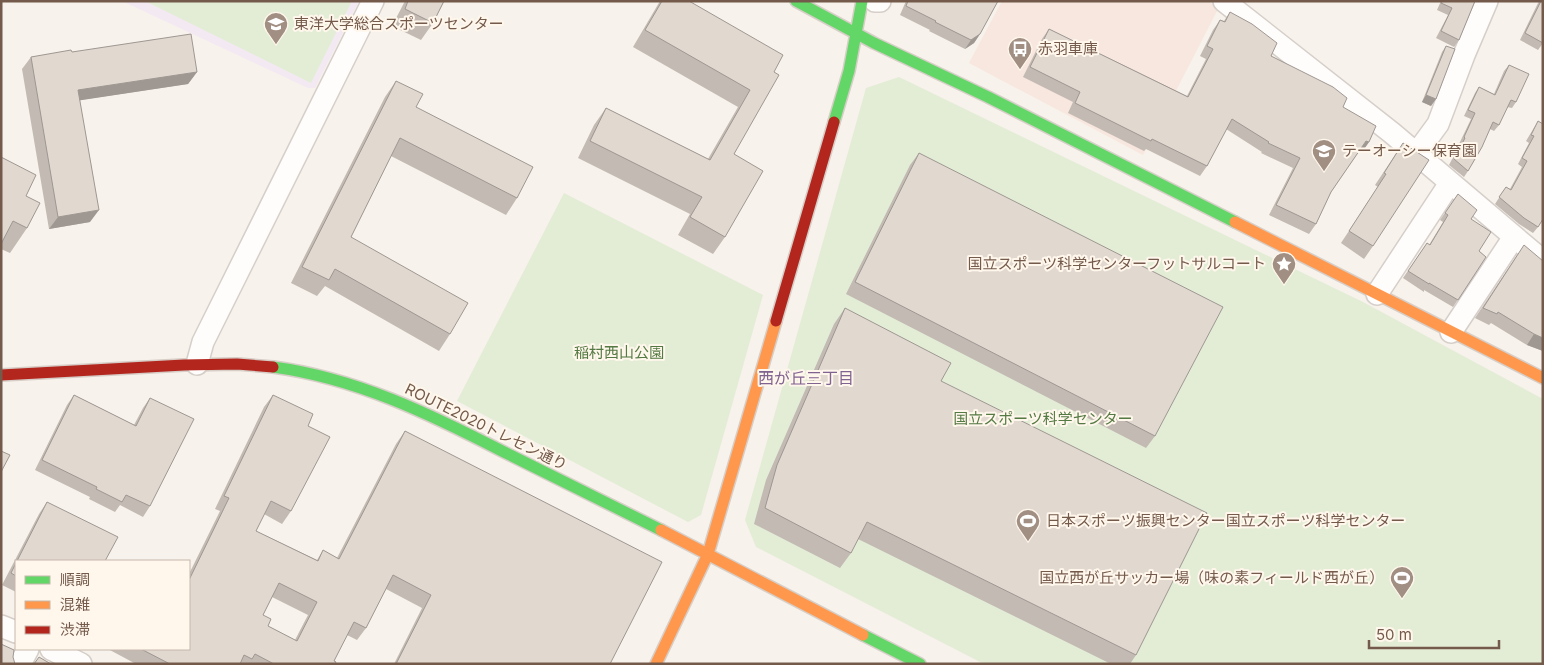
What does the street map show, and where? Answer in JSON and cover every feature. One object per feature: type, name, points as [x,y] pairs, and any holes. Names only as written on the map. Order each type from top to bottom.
[{"type":"street","points":[[198,364],[203,342],[373,1]]},
{"type":"street","points":[[796,1],[856,33],[988,97],[1543,378]]},
{"type":"street","points":[[656,664],[708,554],[849,71],[862,1]]},
{"type":"street","points":[[875,1],[880,1]]},
{"type":"street","points":[[1224,1],[1258,26],[1416,154],[1543,261]]},
{"type":"street","points":[[1416,154],[1438,124],[1487,1]]},
{"type":"street","points":[[1377,294],[1450,183]]},
{"type":"street","points":[[1451,332],[1514,237]]},
{"type":"street","name":"ROUTE2020トレセン通り","points":[[1,375],[198,364],[246,365],[288,369],[370,389],[443,421],[708,554],[920,664]]},
{"type":"street","points":[[1,626],[15,632]]},
{"type":"street","points":[[20,664],[27,650]]},
{"type":"street","points":[[54,650],[81,664]]},
{"type":"shaded area","name":"東洋大学総合スポーツセンター","points":[[122,1],[359,1],[315,88],[308,88]]},
{"type":"shaded area","points":[[1002,1],[1209,1],[1218,9],[1143,155],[969,63]]},
{"type":"green space","name":"東洋大学総合スポーツセンター","points":[[145,1],[352,1],[311,83]]},
{"type":"green space","name":"国立スポーツ科学センター","points":[[899,77],[1363,302],[1543,399],[1543,664],[984,664],[756,547],[745,520],[866,88]]},
{"type":"green space","name":"稲村西山公園","points":[[564,193],[763,295],[701,515],[688,522],[457,401]]},
{"type":"building","points":[[408,1],[444,1],[433,23],[405,9]]},
{"type":"building","points":[[662,1],[689,1],[783,55],[774,72],[779,75],[734,154],[763,171],[725,237],[690,217],[702,197],[590,141],[606,108],[710,160],[750,90],[645,30]]},
{"type":"building","points":[[908,1],[998,1],[980,34],[971,40],[906,6]]},
{"type":"building","points":[[1442,1],[1475,1],[1459,40],[1441,31],[1452,8],[1441,3]]},
{"type":"building","points":[[1541,1],[1543,1],[1543,43],[1525,33]]},
{"type":"building","points":[[1230,12],[1252,24],[1277,43],[1271,56],[1333,87],[1347,98],[1343,107],[1376,126],[1369,142],[1366,141],[1331,192],[1316,224],[1276,205],[1300,158],[1268,143],[1232,119],[1207,166],[1152,139],[1151,141],[1075,103],[1080,92],[1030,67],[1049,29],[1188,97],[1213,49],[1207,46],[1220,20],[1225,22]]},
{"type":"building","points":[[191,34],[197,72],[78,90],[99,210],[58,217],[31,57]]},
{"type":"building","points":[[1446,46],[1455,49],[1436,99],[1426,95]]},
{"type":"building","points":[[1509,65],[1529,74],[1516,102],[1511,100],[1499,125],[1493,122],[1482,147],[1468,171],[1454,159],[1475,113],[1468,110],[1479,87],[1495,95]]},
{"type":"building","points":[[396,81],[423,94],[416,107],[533,167],[517,198],[400,138],[351,237],[468,303],[450,334],[335,269],[329,280],[302,267]]},
{"type":"building","points":[[1538,121],[1543,124],[1543,219],[1538,227],[1499,197],[1506,187],[1511,190],[1527,161],[1522,158],[1534,136],[1531,135]]},
{"type":"building","points":[[1403,143],[1429,160],[1373,246],[1349,231],[1386,174],[1384,173]]},
{"type":"building","points":[[919,153],[1223,307],[1155,436],[855,282]]},
{"type":"building","points":[[1,157],[36,175],[26,196],[40,203],[27,228],[13,221],[1,244]]},
{"type":"building","points":[[1458,194],[1477,210],[1471,219],[1491,232],[1479,251],[1486,257],[1458,300],[1408,271],[1427,243],[1430,245],[1448,215],[1445,213]]},
{"type":"building","points":[[1524,245],[1543,261],[1543,338],[1498,312],[1497,314],[1483,308]]},
{"type":"building","points":[[845,308],[951,363],[941,381],[1207,513],[1136,655],[867,522],[851,553],[765,508],[777,465]]},
{"type":"building","points":[[74,395],[136,426],[150,398],[194,419],[150,506],[126,495],[122,502],[96,489],[97,487],[42,460]]},
{"type":"building","points":[[273,395],[313,414],[308,426],[330,437],[291,511],[271,501],[256,531],[318,561],[323,550],[339,559],[405,431],[662,562],[610,664],[396,664],[431,595],[393,575],[366,628],[354,622],[334,661],[336,662],[335,664],[274,664],[255,654],[252,659],[244,655],[240,664],[170,664],[143,650],[190,650],[190,578],[229,498],[224,496]],"holes":[[[279,583],[317,602],[297,641],[268,626],[271,619],[263,615]]]},
{"type":"building","points":[[1,451],[10,455],[1,472]]},
{"type":"building","points":[[47,502],[118,537],[106,560],[18,560]]},
{"type":"building","points":[[15,565],[15,575],[11,573]]},
{"type":"building","points":[[1,644],[14,650],[15,664],[1,664]]},
{"type":"building","points":[[39,657],[51,664],[34,664]]},
{"type":"traffic: fast","points":[[796,1],[874,43],[988,97],[1235,222]]},
{"type":"traffic: fast","points":[[834,122],[849,71],[862,1]]},
{"type":"traffic: fast","points":[[273,367],[304,372],[334,380],[392,399],[448,424],[661,530]]},
{"type":"traffic: fast","points":[[863,635],[920,664]]},
{"type":"traffic: slow","points":[[1235,222],[1543,378]]},
{"type":"traffic: slow","points":[[656,664],[708,554],[776,321]]},
{"type":"traffic: slow","points":[[661,530],[863,635]]},
{"type":"traffic: jam","points":[[776,321],[834,122]]},
{"type":"traffic: jam","points":[[1,375],[184,365],[237,364],[273,367]]},
{"type":"place","name":"東洋大学総合スポーツセンター","points":[[276,45]]},
{"type":"place","name":"赤羽車庫","points":[[1020,70]]},
{"type":"place","name":"テーオーシー保育園","points":[[1324,172]]},
{"type":"place","name":"国立スポーツ科学センターフットサルコート","points":[[1284,285]]},
{"type":"place","name":"日本スポーツ振興センター国立スポーツ科学センター","points":[[1028,542]]},
{"type":"place","name":"国立西が丘サッカー場（味の素フィールド西が丘）","points":[[1402,599]]},
{"type":"district","name":"西が丘三丁目","points":[[806,378]]}]
